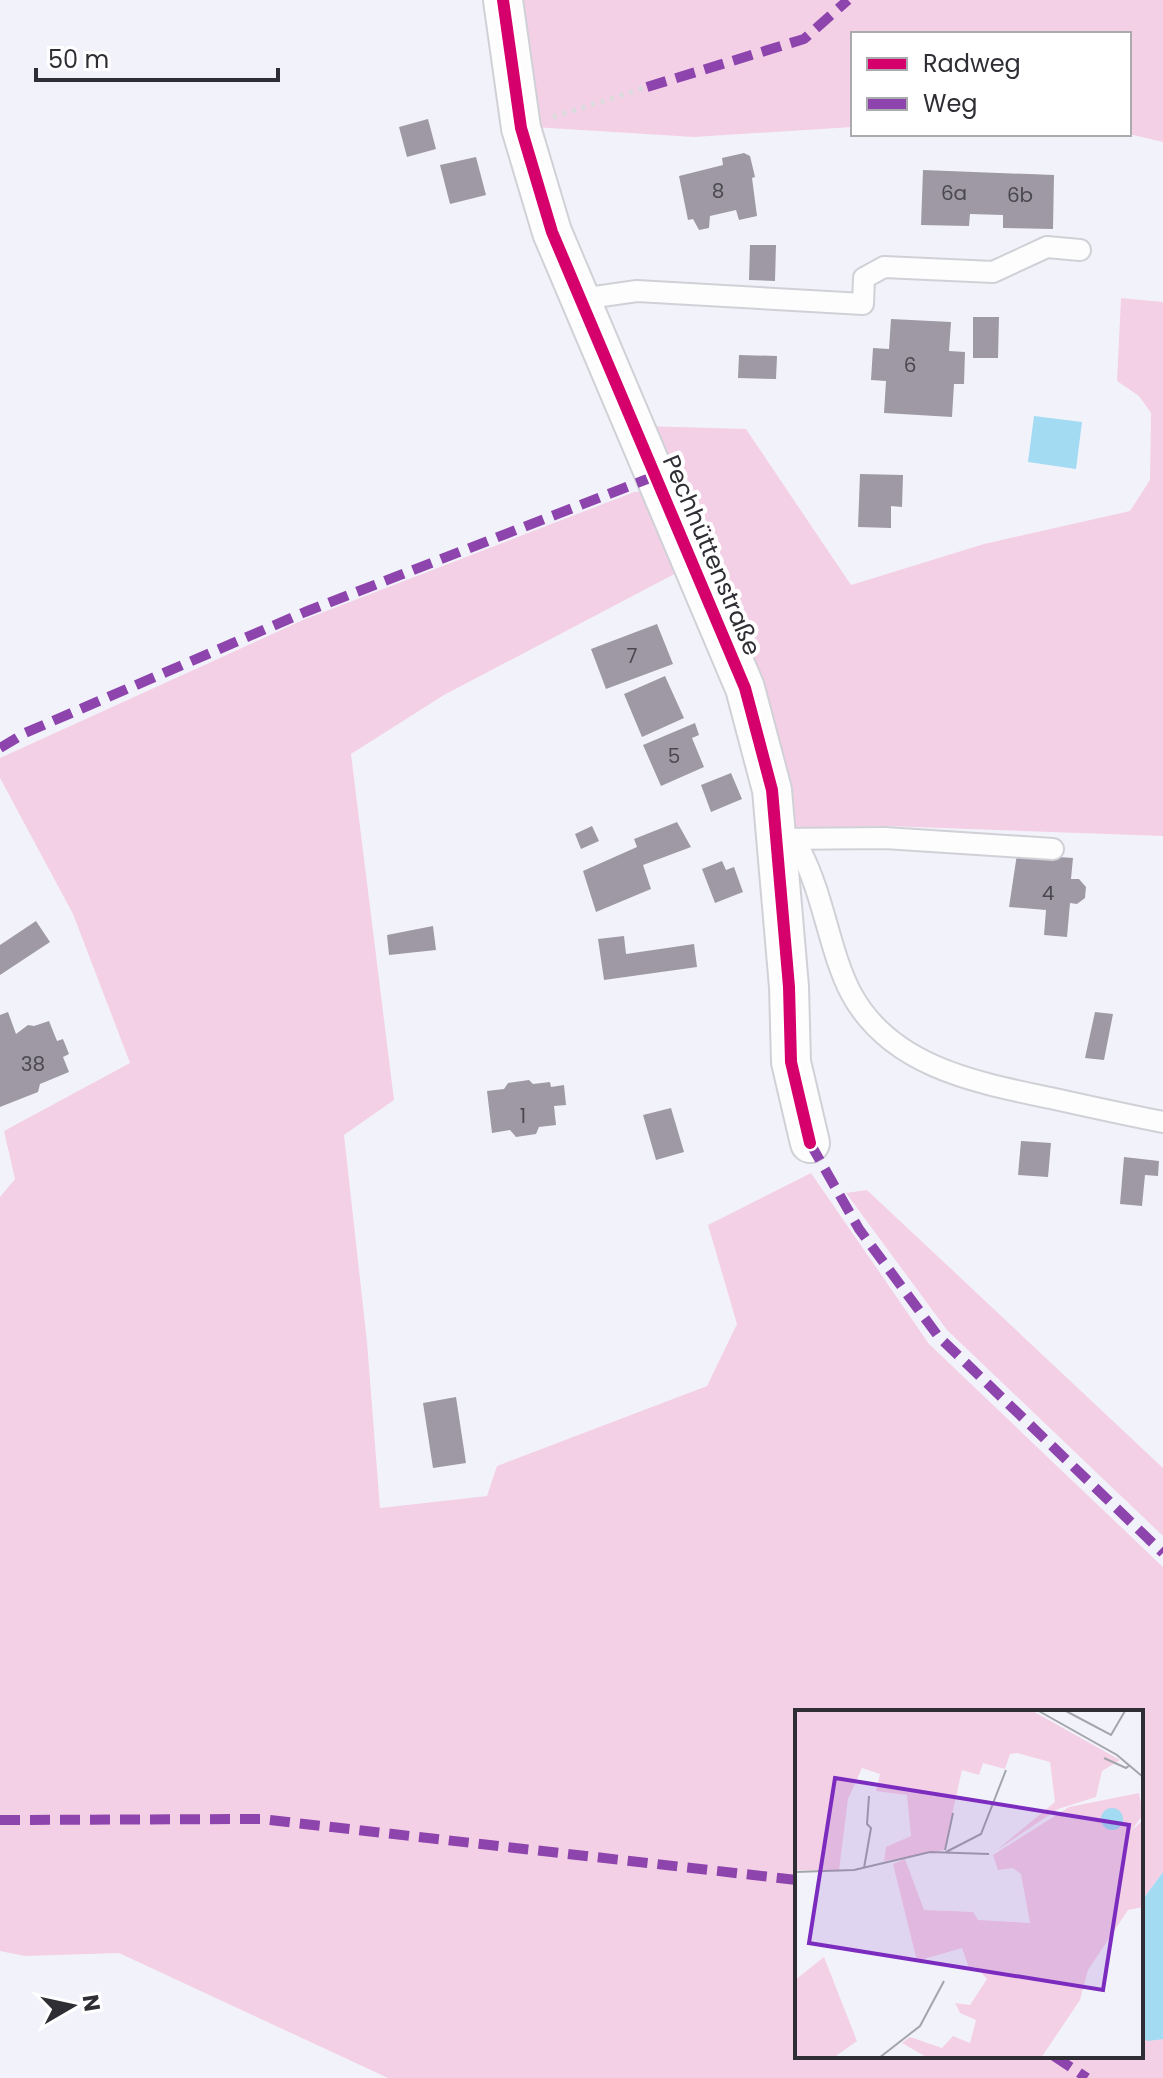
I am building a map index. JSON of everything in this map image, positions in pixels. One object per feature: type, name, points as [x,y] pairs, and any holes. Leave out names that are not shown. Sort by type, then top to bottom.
[{"type":"street","name":"Pechhüttenstraße","points":[[503,0],[521,128],[552,232],[745,688],[772,790],[791,1062],[810,1143]]},
{"type":"lane","points":[[581,299],[637,291],[863,304],[864,278],[884,267],[993,272],[1047,247],[1080,250]]},
{"type":"lane","points":[[778,844],[885,838],[1053,849]]},
{"type":"lane","points":[[778,844],[802,854],[818,886],[850,991],[869,1021],[908,1053],[974,1082],[1163,1122]]},
{"type":"path","points":[[521,128],[647,87]]},
{"type":"shaded area","points":[[515,0],[1163,0],[1163,142],[1131,134],[1131,32],[851,32],[851,127],[694,137],[533,127]]},
{"type":"shaded area","points":[[1121,298],[1163,302],[1163,836],[886,826],[788,829],[644,426],[746,429],[851,585],[984,544],[1130,511],[1150,480],[1151,413],[1139,396],[1117,381]]},
{"type":"shaded area","points":[[650,491],[684,569],[444,695],[351,754],[394,1100],[344,1135],[367,1342],[380,1508],[487,1496],[497,1466],[707,1386],[737,1324],[708,1225],[811,1173],[929,1344],[1163,1567],[1163,1872],[1143,1899],[1143,1710],[795,1710],[795,2058],[1143,2058],[1143,2038],[1163,2039],[1163,2078],[388,2078],[119,1953],[25,1956],[0,1951],[0,1197],[15,1179],[4,1131],[130,1063],[73,914],[0,778],[0,758],[303,620],[634,492]]},
{"type":"shaded area","points":[[867,1190],[1163,1468],[1163,1536],[947,1330],[846,1193]]},
{"type":"water","points":[[1034,416],[1082,422],[1076,469],[1028,462]]},
{"type":"water","points":[[1163,1872],[1163,2039],[1148,2041],[1143,2039],[1143,1899]]},
{"type":"building","points":[[428,119],[436,149],[407,157],[399,127]]},
{"type":"building","points":[[744,153],[750,156],[755,177],[752,178],[757,216],[739,220],[736,210],[710,216],[709,228],[699,230],[693,219],[688,220],[679,176],[723,165],[722,158]]},
{"type":"building","points":[[476,157],[486,195],[450,204],[440,165]]},
{"type":"building","points":[[923,170],[1054,175],[1053,229],[1003,228],[1003,215],[970,214],[969,226],[921,225]]},
{"type":"building","points":[[750,245],[776,245],[775,281],[749,280]]},
{"type":"building","points":[[973,317],[999,317],[998,358],[973,358]]},
{"type":"building","points":[[891,319],[951,322],[949,351],[965,352],[964,384],[954,384],[952,417],[884,413],[886,381],[871,380],[873,348],[889,349]]},
{"type":"building","points":[[739,355],[777,356],[776,379],[738,378]]},
{"type":"building","points":[[860,474],[903,475],[902,507],[891,506],[891,528],[858,527]]},
{"type":"building","points":[[657,624],[673,664],[606,689],[591,649]]},
{"type":"building","points":[[665,676],[684,718],[642,737],[624,694]]},
{"type":"building","points":[[695,723],[699,735],[692,738],[704,767],[661,786],[643,745]]},
{"type":"building","points":[[731,773],[742,799],[711,812],[701,785]]},
{"type":"building","points":[[677,822],[691,847],[643,865],[651,889],[596,912],[583,871],[637,847],[634,839]]},
{"type":"building","points":[[592,826],[599,841],[581,849],[575,834]]},
{"type":"building","points":[[1017,854],[1073,858],[1071,879],[1079,879],[1086,887],[1085,898],[1077,904],[1070,903],[1067,937],[1044,935],[1046,910],[1009,907]]},
{"type":"building","points":[[722,861],[726,870],[734,867],[743,892],[715,903],[702,869]]},
{"type":"building","points":[[36,921],[50,942],[0,975],[0,945]]},
{"type":"building","points":[[433,926],[436,950],[389,955],[387,935]]},
{"type":"building","points":[[624,936],[626,954],[694,944],[697,967],[604,980],[598,939]]},
{"type":"building","points":[[8,1012],[16,1034],[28,1025],[49,1021],[57,1041],[63,1039],[69,1054],[63,1057],[69,1072],[40,1084],[38,1092],[0,1107],[0,1015]]},
{"type":"building","points":[[1095,1012],[1113,1014],[1104,1060],[1085,1058]]},
{"type":"building","points":[[529,1080],[533,1084],[550,1082],[551,1087],[564,1085],[566,1105],[554,1106],[556,1125],[539,1127],[536,1134],[516,1137],[510,1130],[492,1133],[487,1091],[504,1089],[508,1083]]},
{"type":"building","points":[[671,1108],[684,1152],[656,1160],[643,1115]]},
{"type":"building","points":[[1021,1141],[1051,1143],[1048,1177],[1018,1175]]},
{"type":"building","points":[[1124,1157],[1159,1161],[1158,1176],[1145,1175],[1142,1206],[1120,1204]]},
{"type":"building","points":[[456,1397],[466,1463],[433,1468],[423,1403]]},
{"type":"marked path","points":[[647,87],[804,39],[848,0]]},
{"type":"marked path","points":[[0,748],[25,733],[305,612],[655,476]]},
{"type":"marked path","points":[[810,1143],[859,1229],[938,1336],[1163,1553]]},
{"type":"marked path","points":[[0,1820],[261,1819],[795,1880]]},
{"type":"marked path","points":[[1057,2058],[1087,2078]]},
{"type":"cycle path","points":[[503,0],[521,128],[552,232],[745,688],[772,790],[789,987],[791,1062],[810,1143]]}]
